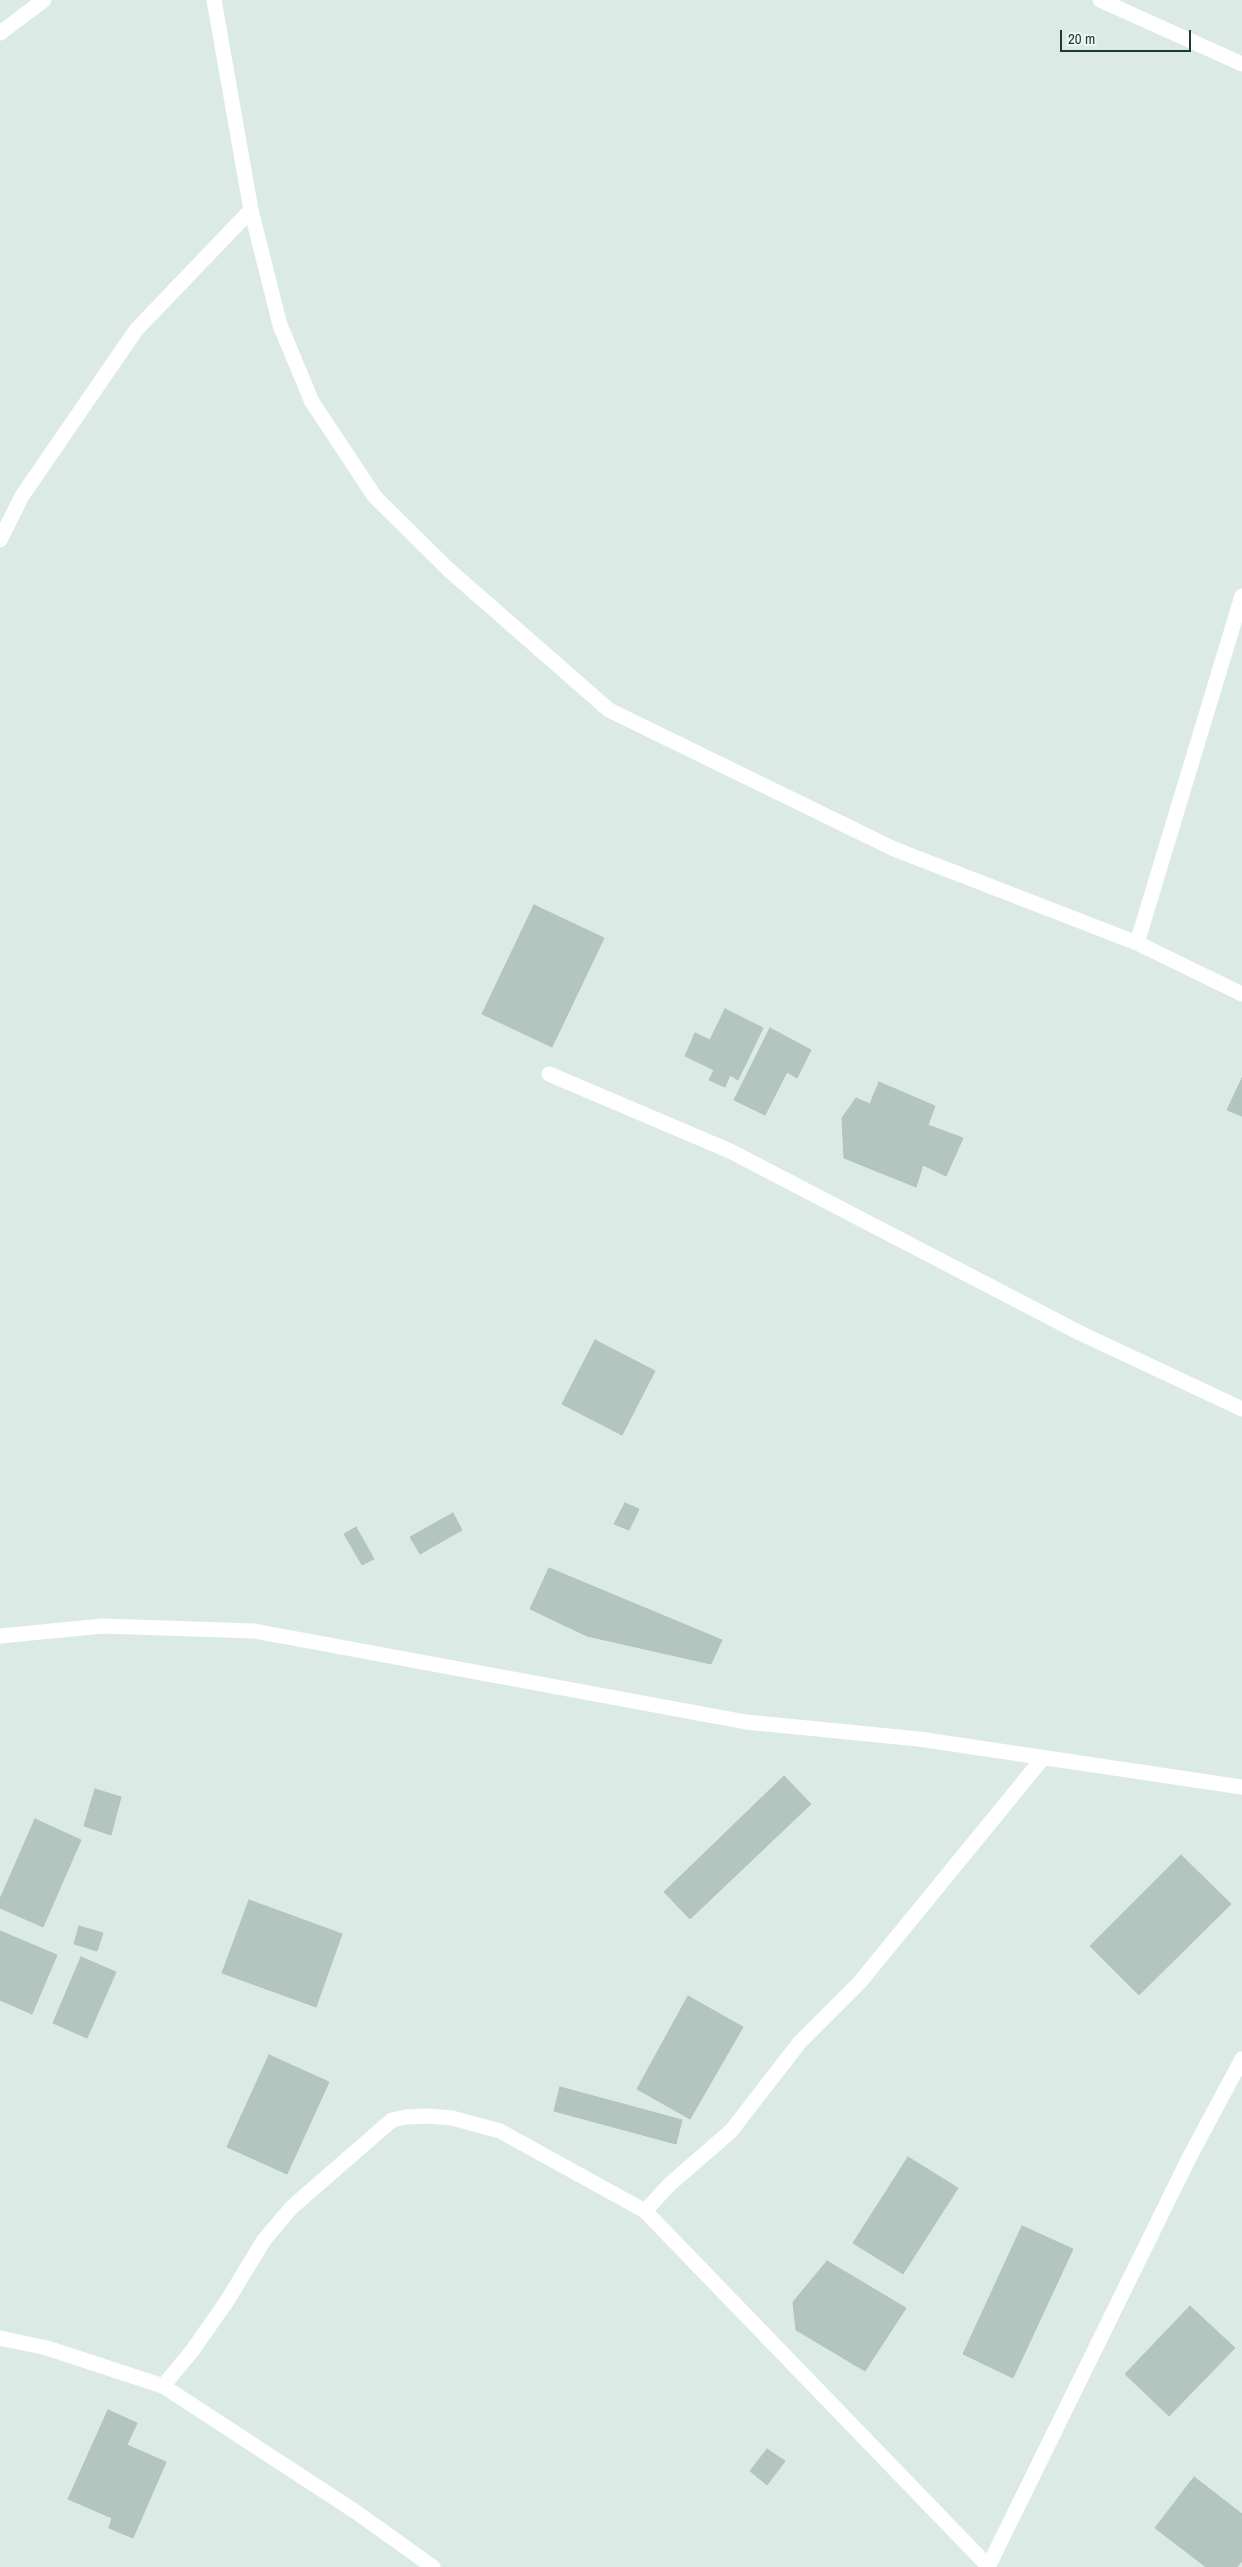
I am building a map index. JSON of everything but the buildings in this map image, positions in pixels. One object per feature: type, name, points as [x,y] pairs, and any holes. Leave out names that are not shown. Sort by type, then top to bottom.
[{"type":"street","points":[[0,33],[44,0]]},
{"type":"street","points":[[214,0],[251,210],[280,325],[312,402],[375,497],[449,570],[609,710],[894,849],[1137,943],[1242,994]]},
{"type":"street","points":[[1100,0],[1242,64]]},
{"type":"street","points":[[0,540],[22,496],[136,330],[251,210]]},
{"type":"street","points":[[1137,943],[1242,596]]},
{"type":"street","points":[[549,1074],[730,1151],[1080,1333],[1242,1409]]},
{"type":"street","points":[[0,1636],[103,1626],[254,1631],[746,1722],[919,1739],[1242,1787]]},
{"type":"street","points":[[645,2211],[670,2184],[731,2131],[800,2042],[860,1982],[1043,1758]]},
{"type":"street","points":[[163,2386],[212,2323],[270,2233],[304,2196],[392,2120],[428,2116],[452,2118],[500,2131],[645,2211],[988,2567],[1185,2167],[1242,2059]]},
{"type":"street","points":[[0,2338],[47,2348],[163,2386],[356,2512],[433,2567]]}]
